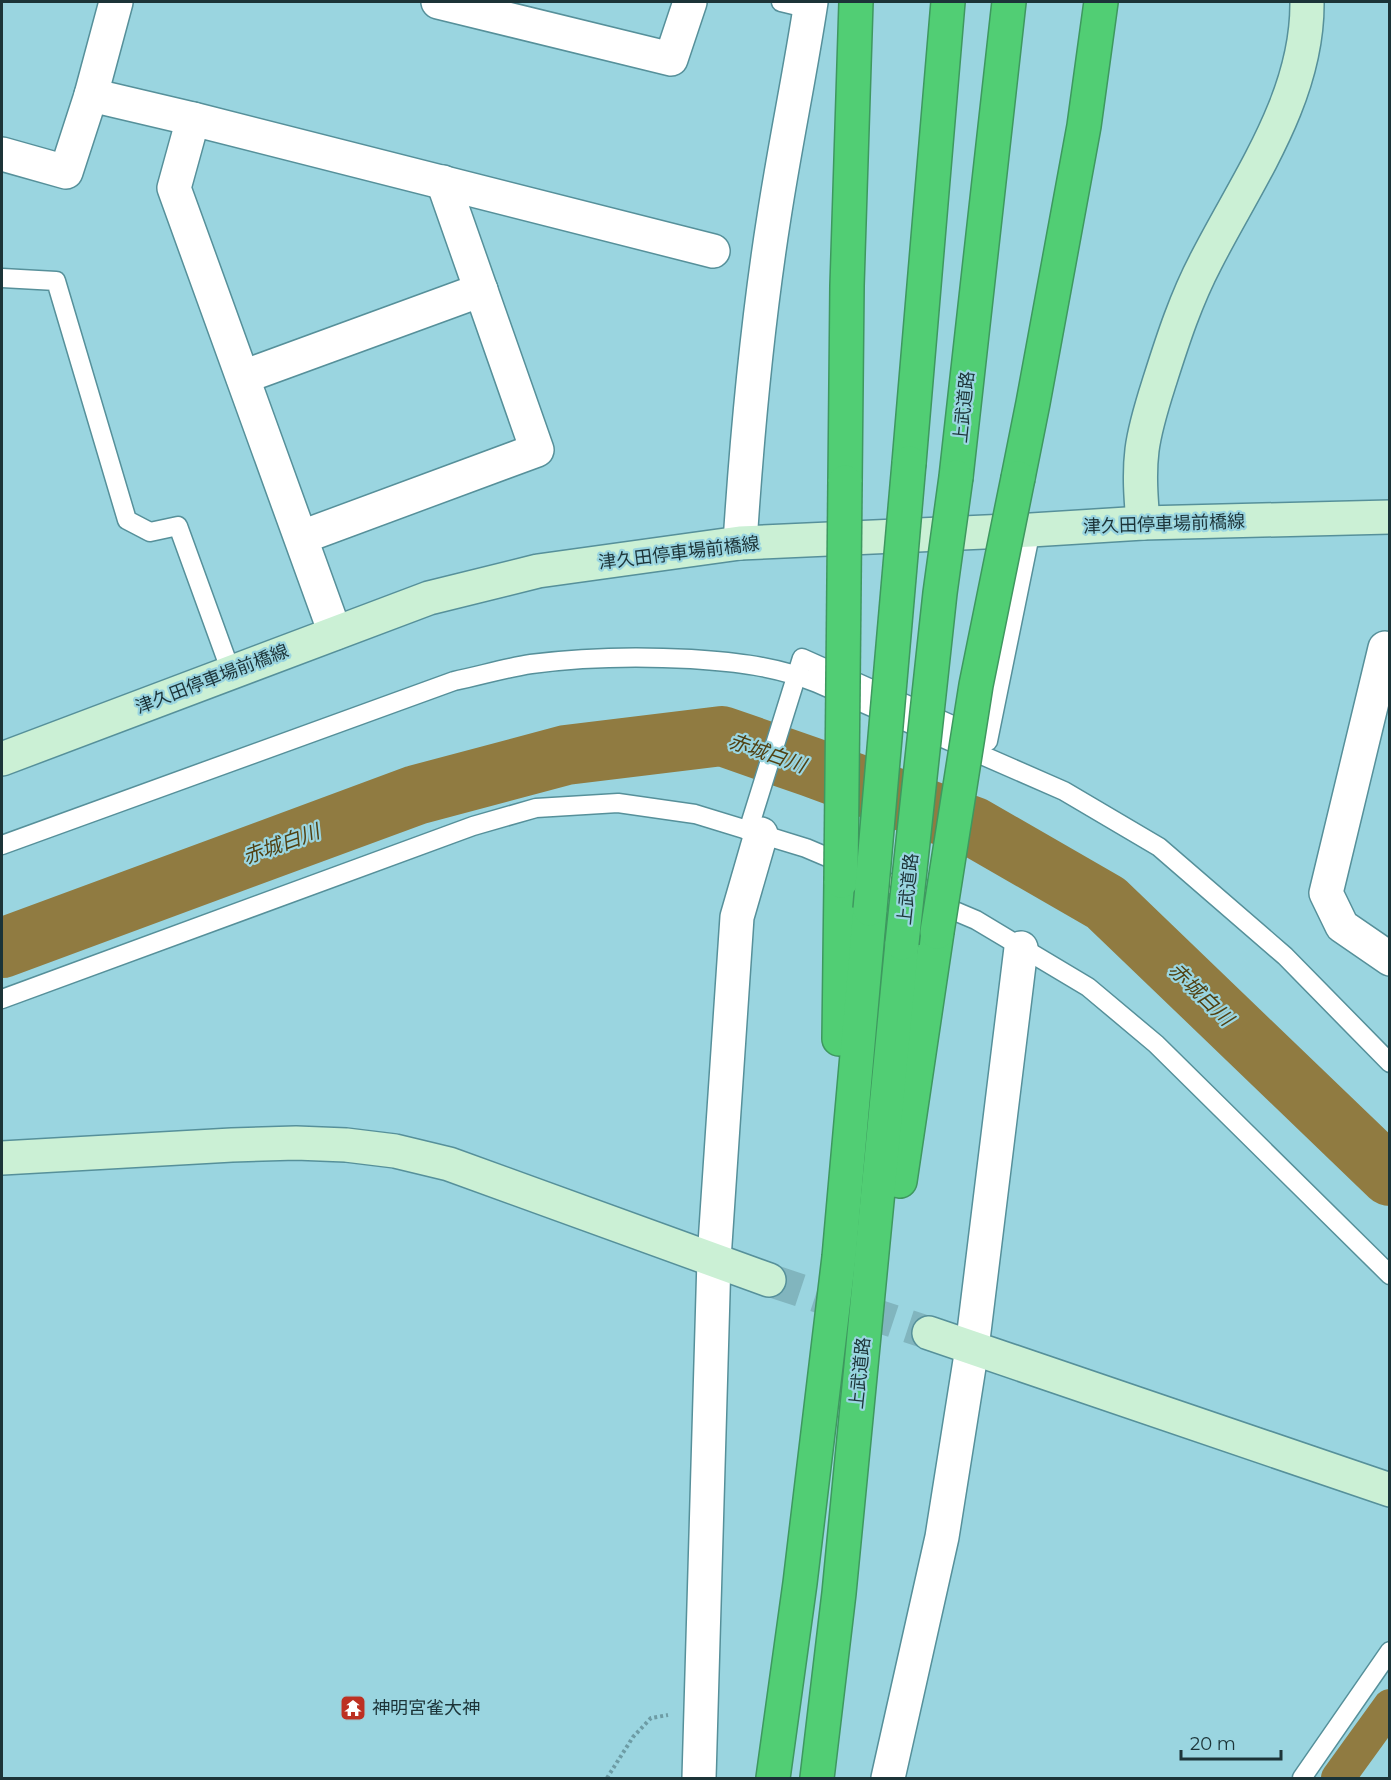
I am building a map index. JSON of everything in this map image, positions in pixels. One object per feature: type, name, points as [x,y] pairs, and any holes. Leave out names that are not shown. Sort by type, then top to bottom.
[{"type":"highway","points":[[839,1257],[838,1125],[847,286],[856,2]]},
{"type":"highway","name":"上武道路","points":[[773,1779],[800,1584],[839,1257],[948,2]]},
{"type":"highway","name":"上武道路","points":[[817,1779],[839,1593],[902,943],[1009,2]]},
{"type":"highway","points":[[839,1593],[936,932],[975,696],[1034,403],[1084,126],[1101,2]]},
{"type":"street","points":[[2,154],[66,172],[91,95],[116,2]]},
{"type":"street","points":[[438,2],[671,59],[690,2]]},
{"type":"street","points":[[1143,523],[1140,480],[1142,449],[1164,367],[1191,293],[1274,134],[1290,96],[1302,55],[1308,20],[1308,2]]},
{"type":"street","points":[[740,543],[747,432],[801,4]]},
{"type":"street","points":[[91,95],[713,251]]},
{"type":"street","points":[[193,119],[174,188],[335,633]]},
{"type":"street","points":[[302,537],[537,450],[443,183]]},
{"type":"street","points":[[243,376],[481,290]]},
{"type":"street","name":"津久田停車場前橋線","points":[[2,759],[429,598],[538,571],[740,543],[1143,523],[1389,517]]},
{"type":"street","points":[[1385,648],[1326,893],[1342,926],[1389,959]]},
{"type":"street","points":[[699,1779],[714,1259],[737,917],[754,827]]},
{"type":"street","points":[[888,1779],[942,1537],[972,1348],[1020,948]]},
{"type":"street","points":[[2,1158],[296,1143],[346,1145],[395,1151],[449,1164],[770,1280]]},
{"type":"street","points":[[929,1333],[1389,1490]]},
{"type":"lane","points":[[2,278],[57,281],[128,520],[150,532],[178,526],[231,672]]},
{"type":"lane","points":[[754,827],[802,658],[988,741],[1031,530]]},
{"type":"lane","points":[[2,845],[454,681],[529,664],[595,657],[664,657],[738,662],[796,680],[1064,791],[1160,847],[1285,956],[1389,1063]]},
{"type":"lane","points":[[2,999],[473,826],[536,808],[618,803],[696,814],[754,827],[976,920],[1088,987],[1156,1044],[1389,1275]]},
{"type":"lane","points":[[1302,1779],[1389,1652]]},
{"type":"path","points":[[607,1779],[633,1737],[651,1718],[701,1708]]},
{"type":"waterway","name":"赤城白川","points":[[2,948],[416,795],[566,755],[722,736],[974,827],[1106,903],[1390,1176]]},
{"type":"waterway","points":[[1338,1778],[1390,1706]]},
{"type":"tunnel","points":[[769,1280],[929,1333]]},
{"type":"place","name":"神明宮雀大神","points":[[353,1708]]}]
